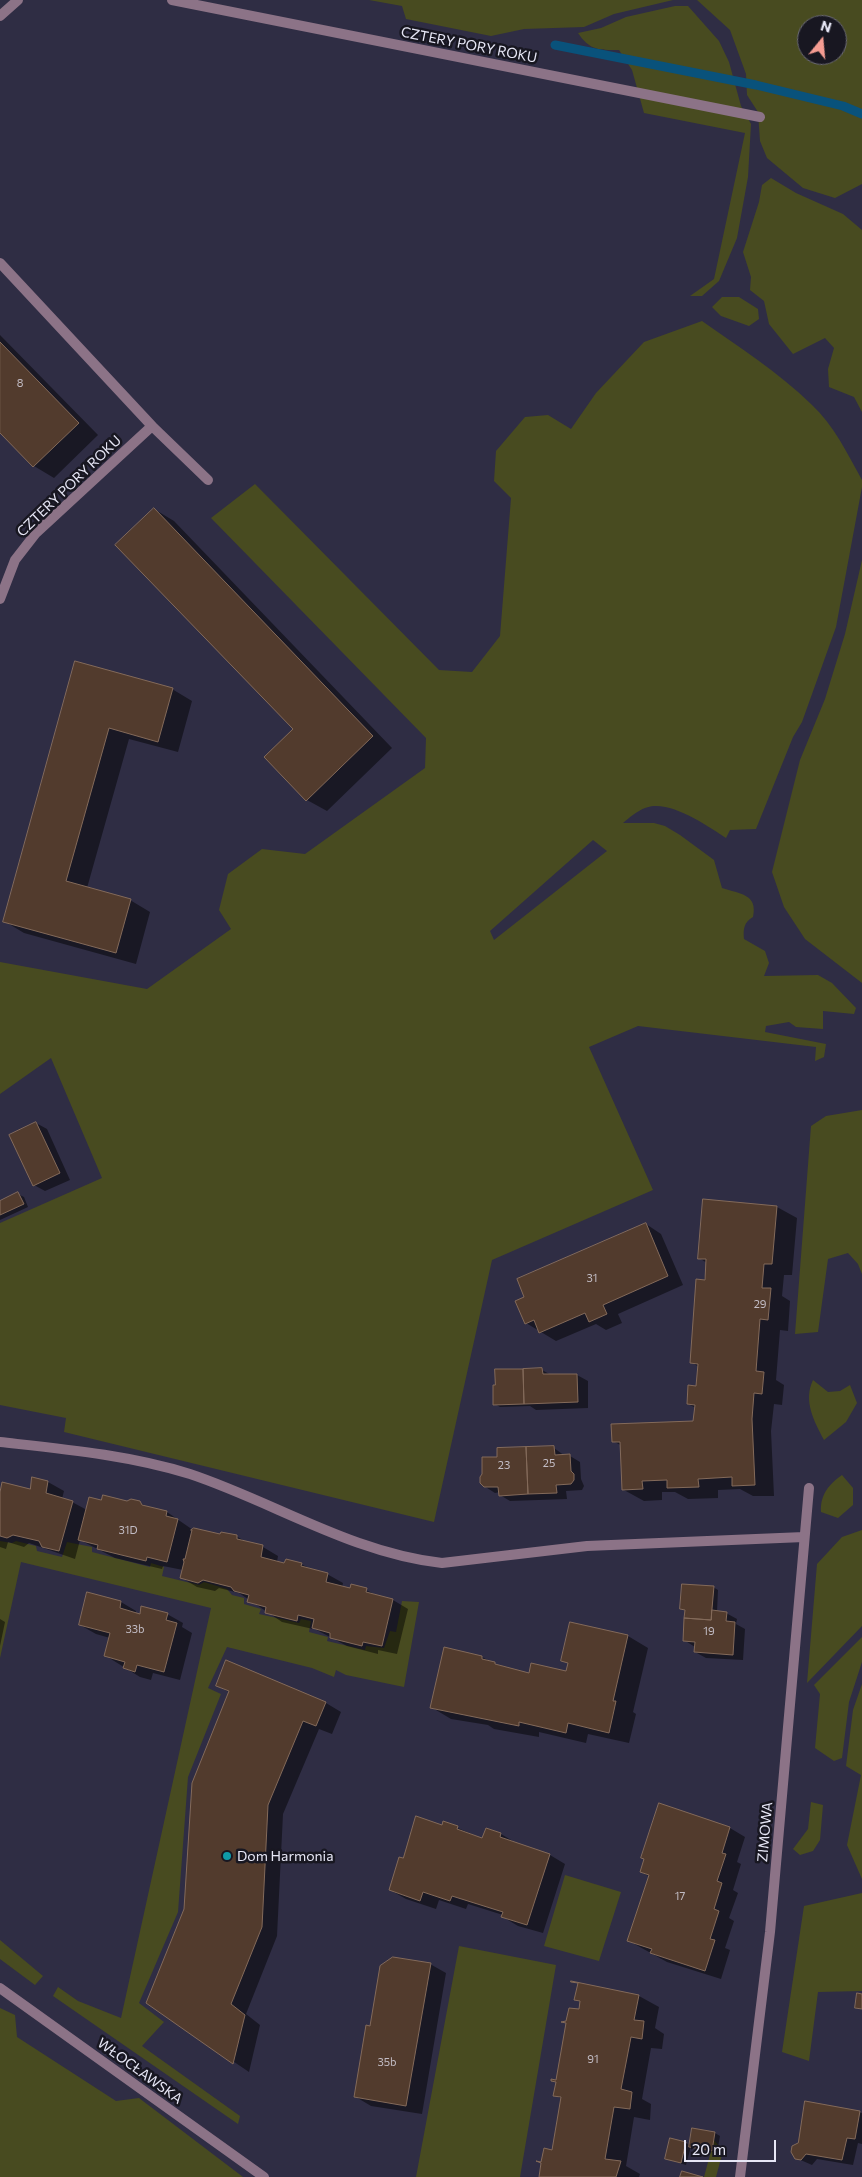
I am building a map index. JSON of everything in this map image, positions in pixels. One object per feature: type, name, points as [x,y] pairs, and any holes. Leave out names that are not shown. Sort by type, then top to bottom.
[{"type":"street","points":[[0,16],[18,0]]},
{"type":"street","name":"CZTERY PORY ROKU","points":[[172,0],[760,117]]},
{"type":"street","points":[[0,263],[152,426],[208,480]]},
{"type":"street","name":"CZTERY PORY ROKU","points":[[0,599],[16,560],[36,533],[152,426]]},
{"type":"street","points":[[0,1442],[154,1464],[190,1475],[340,1536],[398,1556],[442,1564],[587,1546],[804,1537]]},
{"type":"street","name":"ZIMOWA","points":[[740,2177],[770,1932],[809,1488]]},
{"type":"street","name":"WŁOCŁAWSKA","points":[[0,1988],[264,2177]]},
{"type":"green space","points":[[369,0],[673,0],[614,14],[584,27],[524,29],[491,36],[406,19],[402,6]]},
{"type":"green space","points":[[697,0],[862,0],[862,184],[835,198],[803,188],[767,158],[760,141],[758,112],[747,95],[746,74],[730,30]]},
{"type":"green space","points":[[675,6],[688,6],[719,41],[729,62],[741,106],[751,124],[748,177],[737,238],[719,281],[702,296],[690,296],[714,279],[745,133],[644,113],[632,70],[619,50],[606,50],[591,46],[578,33],[601,28],[626,17]]},
{"type":"green space","points":[[771,178],[796,193],[843,214],[862,230],[862,412],[854,397],[829,387],[828,369],[834,348],[825,338],[793,354],[769,324],[764,301],[750,290],[751,277],[743,252],[759,202],[762,185]]},
{"type":"green space","points":[[722,297],[739,297],[758,309],[759,319],[749,326],[721,316],[712,307]]},
{"type":"green space","points":[[702,321],[772,371],[811,404],[827,421],[862,480],[836,627],[802,722],[793,737],[756,829],[730,830],[726,838],[676,810],[654,806],[639,811],[623,823],[654,823],[665,826],[714,860],[722,888],[746,896],[753,904],[753,917],[745,926],[744,939],[765,951],[769,963],[764,976],[818,975],[832,983],[856,1008],[854,1014],[823,1011],[823,1029],[796,1027],[789,1022],[766,1026],[765,1032],[826,1044],[824,1057],[815,1061],[816,1047],[638,1026],[589,1047],[653,1190],[492,1260],[434,1522],[64,1432],[66,1418],[0,1405],[0,1223],[102,1178],[51,1058],[0,1094],[0,962],[147,989],[231,929],[219,910],[228,874],[262,849],[305,854],[425,768],[426,738],[211,518],[255,484],[439,670],[472,672],[500,636],[511,498],[494,481],[496,451],[525,417],[548,415],[571,429],[596,393],[644,342]],"holes":[[[593,840],[607,851],[494,940],[490,931]]]},
{"type":"green space","points":[[862,560],[862,983],[805,939],[784,907],[772,872],[800,760],[825,699],[845,634]]},
{"type":"green space","points":[[862,1110],[862,1274],[858,1264],[848,1253],[828,1259],[818,1332],[795,1334],[811,1126],[826,1116]]},
{"type":"green space","points":[[813,1380],[828,1392],[840,1391],[850,1385],[857,1403],[846,1422],[824,1440],[813,1418],[809,1403],[810,1388]]},
{"type":"green space","points":[[842,1475],[853,1488],[853,1505],[838,1518],[821,1512],[821,1506],[826,1490]]},
{"type":"green space","points":[[862,1530],[862,1626],[807,1683],[817,1564],[842,1537]]},
{"type":"green space","points":[[0,1541],[12,1543],[16,1541],[36,1546],[37,1551],[62,1557],[67,1542],[92,1547],[92,1552],[150,1567],[151,1563],[164,1567],[162,1576],[199,1585],[204,1582],[227,1589],[232,1595],[244,1598],[244,1604],[261,1609],[259,1614],[299,1623],[301,1619],[311,1621],[309,1632],[328,1637],[327,1641],[365,1650],[366,1646],[384,1648],[390,1631],[396,1632],[402,1601],[419,1602],[404,1687],[346,1675],[336,1670],[334,1677],[312,1668],[227,1647],[208,1688],[221,1694],[188,1777],[178,1912],[139,2003],[164,2022],[142,2046],[240,2116],[238,2124],[53,1996],[58,1987],[78,2001],[121,2018],[211,1608],[21,1562],[0,1658]]},
{"type":"green space","points":[[862,1637],[862,1662],[849,1702],[842,1758],[834,1761],[815,1748],[820,1694],[814,1685]]},
{"type":"green space","points":[[862,1684],[862,1879],[847,1845],[861,1775],[846,1766],[853,1710]]},
{"type":"green space","points":[[811,1802],[823,1805],[820,1840],[813,1851],[800,1855],[793,1849],[808,1829]]},
{"type":"green space","points":[[565,1875],[621,1892],[599,1961],[544,1946]]},
{"type":"green space","points":[[862,1893],[862,1991],[818,1992],[809,2061],[782,2052],[804,1906]]},
{"type":"green space","points":[[0,1940],[43,1976],[35,1985],[0,1959]]},
{"type":"green space","points":[[459,1946],[556,1965],[520,2177],[416,2177]]},
{"type":"green space","points":[[0,2008],[15,2015],[17,2037],[116,2101],[139,2098],[243,2177],[0,2177]]},
{"type":"green space","points":[[714,2140],[723,2151],[716,2177],[704,2177]]},
{"type":"building","points":[[0,342],[79,423],[33,467],[0,433]]},
{"type":"building","points":[[154,508],[373,736],[306,801],[264,757],[293,729],[115,545]]},
{"type":"building","points":[[75,661],[173,688],[158,742],[109,728],[66,881],[131,899],[116,953],[3,922]]},
{"type":"building","points":[[36,1122],[60,1173],[33,1186],[9,1135]]},
{"type":"building","points":[[18,1192],[24,1204],[0,1215],[0,1201]]},
{"type":"building","points":[[703,1199],[777,1206],[772,1264],[764,1264],[762,1288],[771,1288],[768,1320],[760,1319],[756,1371],[764,1372],[762,1394],[754,1393],[752,1419],[755,1485],[732,1486],[732,1477],[698,1479],[699,1487],[667,1488],[667,1480],[642,1481],[643,1489],[622,1490],[620,1442],[612,1442],[611,1424],[693,1421],[695,1405],[687,1404],[688,1385],[696,1386],[698,1364],[690,1363],[696,1279],[705,1280],[706,1259],[698,1259]]},
{"type":"building","points":[[646,1223],[668,1276],[603,1305],[607,1314],[589,1322],[585,1313],[539,1333],[534,1320],[525,1324],[515,1301],[524,1297],[517,1279]]},
{"type":"building","points":[[542,1368],[543,1374],[577,1374],[578,1402],[524,1404],[523,1369]]},
{"type":"building","points":[[495,1369],[523,1369],[524,1404],[493,1405]]},
{"type":"building","points":[[554,1446],[555,1455],[570,1454],[571,1471],[574,1474],[574,1480],[571,1484],[556,1485],[557,1493],[528,1494],[526,1447]]},
{"type":"building","points":[[526,1447],[528,1494],[499,1496],[498,1487],[484,1487],[480,1483],[482,1457],[497,1457],[497,1448]]},
{"type":"building","points":[[32,1477],[48,1481],[46,1493],[73,1501],[59,1551],[42,1547],[39,1541],[13,1535],[7,1538],[0,1536],[0,1492],[2,1482],[30,1489]]},
{"type":"building","points":[[103,1495],[127,1501],[131,1499],[140,1501],[142,1505],[167,1511],[166,1516],[178,1519],[167,1562],[147,1557],[146,1561],[97,1549],[98,1545],[78,1540],[89,1497],[101,1500]]},
{"type":"building","points":[[194,1528],[220,1534],[221,1532],[237,1535],[237,1539],[263,1545],[261,1557],[284,1563],[286,1559],[302,1563],[301,1566],[328,1573],[326,1582],[350,1588],[351,1584],[367,1588],[366,1592],[393,1599],[382,1646],[363,1642],[362,1646],[330,1638],[330,1633],[312,1628],[314,1619],[298,1615],[297,1621],[265,1613],[266,1607],[247,1602],[249,1595],[234,1591],[231,1587],[203,1580],[198,1583],[180,1578],[191,1530]]},
{"type":"building","points":[[682,1584],[714,1586],[711,1620],[684,1618],[685,1610],[680,1609]]},
{"type":"building","points":[[87,1592],[121,1601],[120,1608],[140,1614],[141,1606],[168,1613],[166,1620],[177,1623],[164,1672],[137,1665],[135,1672],[123,1668],[125,1662],[104,1656],[110,1633],[79,1625]]},
{"type":"building","points":[[712,1610],[727,1612],[726,1621],[735,1622],[733,1655],[694,1652],[695,1642],[683,1641],[684,1618],[711,1620]]},
{"type":"building","points":[[570,1622],[628,1635],[613,1701],[616,1701],[609,1733],[568,1723],[566,1733],[519,1722],[519,1726],[430,1708],[444,1647],[482,1656],[482,1659],[495,1662],[495,1664],[529,1673],[531,1663],[566,1671],[568,1663],[561,1661]]},
{"type":"building","name":"Dom Harmonia","points":[[226,1660],[326,1702],[316,1726],[303,1721],[268,1805],[262,1927],[231,2004],[245,2015],[233,2064],[146,2003],[184,1909],[192,1783],[229,1691],[216,1686]]},
{"type":"building","points":[[659,1803],[730,1827],[722,1853],[726,1854],[717,1881],[722,1883],[714,1909],[719,1911],[710,1939],[715,1940],[705,1971],[650,1953],[652,1949],[627,1941],[649,1875],[640,1872],[644,1859],[641,1858]]},
{"type":"building","points":[[416,1816],[442,1825],[443,1821],[458,1826],[457,1829],[482,1838],[486,1828],[501,1833],[500,1837],[550,1854],[527,1925],[501,1917],[503,1912],[452,1896],[450,1901],[423,1892],[420,1901],[389,1890],[399,1857],[403,1858]]},
{"type":"building","points":[[393,1957],[431,1963],[406,2106],[354,2097],[366,2025],[370,2026],[380,1966]]},
{"type":"building","points":[[571,1981],[639,1995],[634,2020],[644,2021],[642,2039],[631,2037],[621,2089],[632,2092],[630,2109],[614,2107],[605,2159],[621,2161],[616,2177],[539,2177],[541,2163],[536,2161],[541,2162],[544,2148],[552,2150],[561,2097],[553,2096],[556,2082],[551,2081],[551,2079],[556,2080],[566,2023],[561,2022],[566,2021],[569,2008],[579,2009],[580,2001],[574,2000],[578,1983]]},
{"type":"building","points":[[857,1993],[862,1994],[862,2009],[855,2008]]},
{"type":"building","points":[[805,2101],[860,2111],[855,2139],[847,2138],[842,2160],[806,2154],[801,2160],[795,2159],[791,2152],[792,2146],[798,2143]]},
{"type":"building","points":[[692,2128],[715,2132],[712,2151],[689,2147]]},
{"type":"building","points":[[670,2138],[686,2142],[681,2163],[665,2159]]},
{"type":"building","points":[[682,2171],[703,2177],[680,2177]]},
{"type":"waterway","points":[[555,45],[756,85],[843,106],[862,114]]},
{"type":"place","name":"Dom Harmonia","points":[[227,1856]]}]
